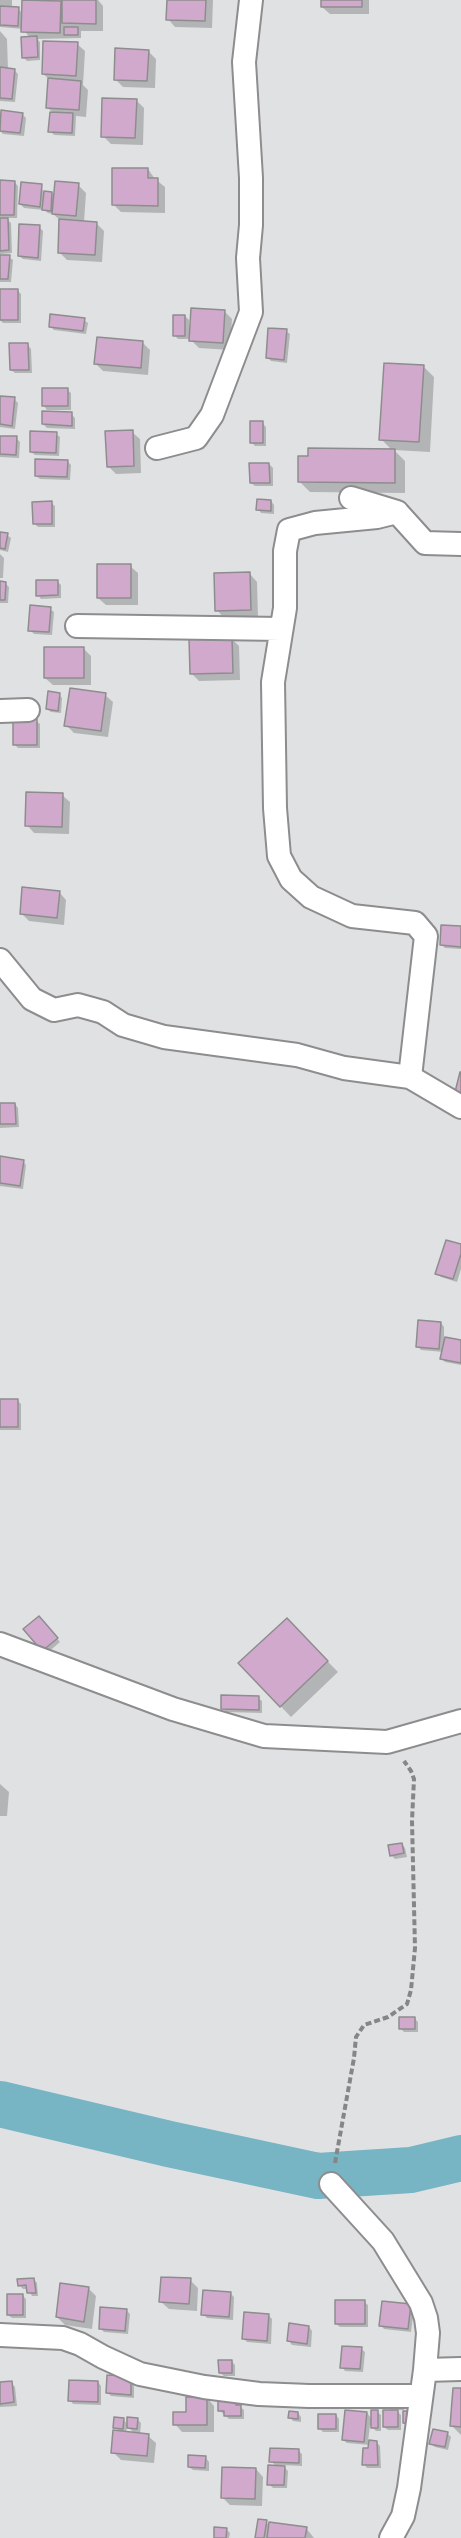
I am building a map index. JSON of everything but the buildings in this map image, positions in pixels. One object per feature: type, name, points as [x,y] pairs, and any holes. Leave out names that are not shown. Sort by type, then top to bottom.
[{"type":"street","points":[[157,448],[196,438],[212,415],[251,312],[248,258],[251,178],[244,62],[251,0]]},
{"type":"street","points":[[351,498],[397,512],[425,543],[461,544]]},
{"type":"street","points":[[397,512],[377,517],[315,523],[289,530],[285,551],[285,608],[273,682],[275,808],[279,856],[291,879],[311,897],[352,915],[415,923],[426,936],[410,1077]]},
{"type":"street","points":[[77,626],[281,629]]},
{"type":"street","points":[[0,711],[28,710]]},
{"type":"street","points":[[0,960],[32,999],[54,1010],[78,1005],[104,1012],[123,1025],[164,1037],[297,1055],[344,1068],[410,1077],[461,1107]]},
{"type":"street","points":[[0,1644],[173,1709],[264,1736],[387,1742],[461,1721]]},
{"type":"street","points":[[331,2184],[383,2241],[421,2303],[428,2333],[409,2488],[403,2516],[391,2538]]},
{"type":"street","points":[[0,2336],[63,2338],[140,2374],[259,2394],[420,2396]]},
{"type":"street","points":[[425,2370],[461,2369]]},
{"type":"path","points":[[331,2184],[350,2084],[356,2037],[364,2025],[388,2017],[407,2004],[411,1990],[415,1948],[412,1821],[414,1779],[411,1771],[387,1742]]},
{"type":"waterway","points":[[0,2104],[318,2176],[411,2170],[461,2158]]}]
